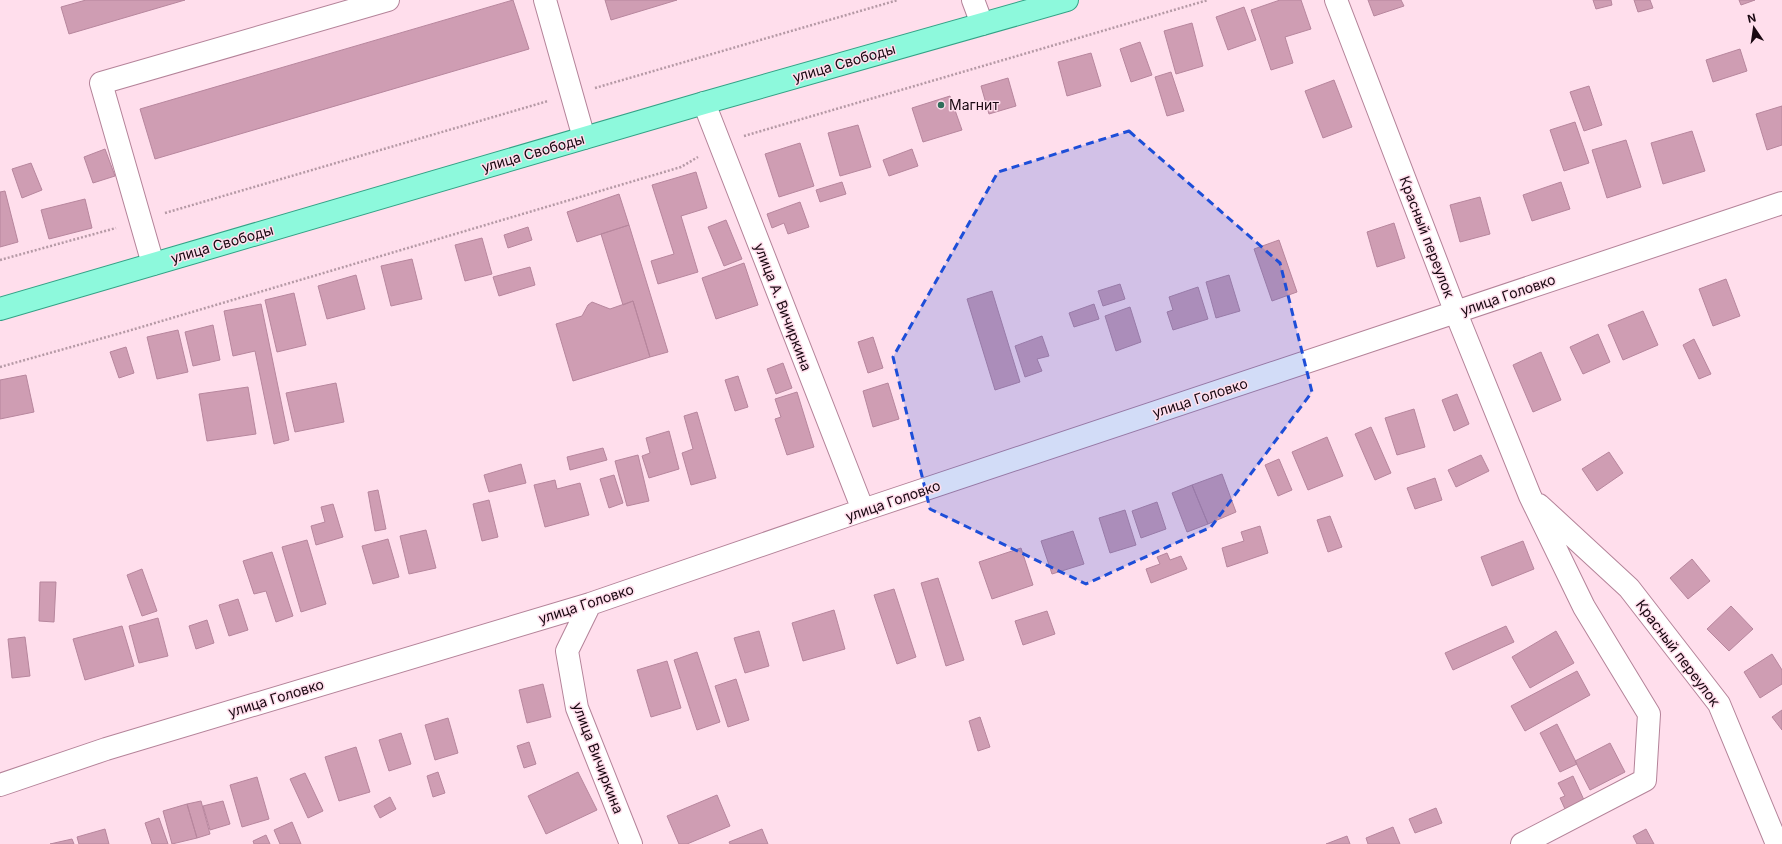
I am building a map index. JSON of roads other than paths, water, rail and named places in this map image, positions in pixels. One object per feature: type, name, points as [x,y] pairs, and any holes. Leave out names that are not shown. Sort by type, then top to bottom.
[{"type":"main road","name":"улица Свободы","points":[[0,309],[704,103],[1067,0]]},
{"type":"street","points":[[153,264],[101,83],[388,0]]},
{"type":"street","points":[[545,0],[584,138]]},
{"type":"street","points":[[973,0],[982,24]]},
{"type":"street","name":"Красный переулок","points":[[1336,0],[1456,313],[1530,496],[1584,607],[1649,714],[1645,780],[1522,844]]},
{"type":"street","name":"улица А. Вичиркина","points":[[704,103],[863,510]]},
{"type":"street","name":"улица Головко","points":[[0,785],[106,749],[590,604],[863,510],[1456,313],[1782,202]]},
{"type":"street","name":"Красный переулок","points":[[1530,496],[1629,588],[1718,704],[1778,838]]},
{"type":"street","name":"улица Вичиркина","points":[[590,604],[567,650],[577,708],[631,844]]},
{"type":"place","name":"Магнит","points":[[941,105]]}]
